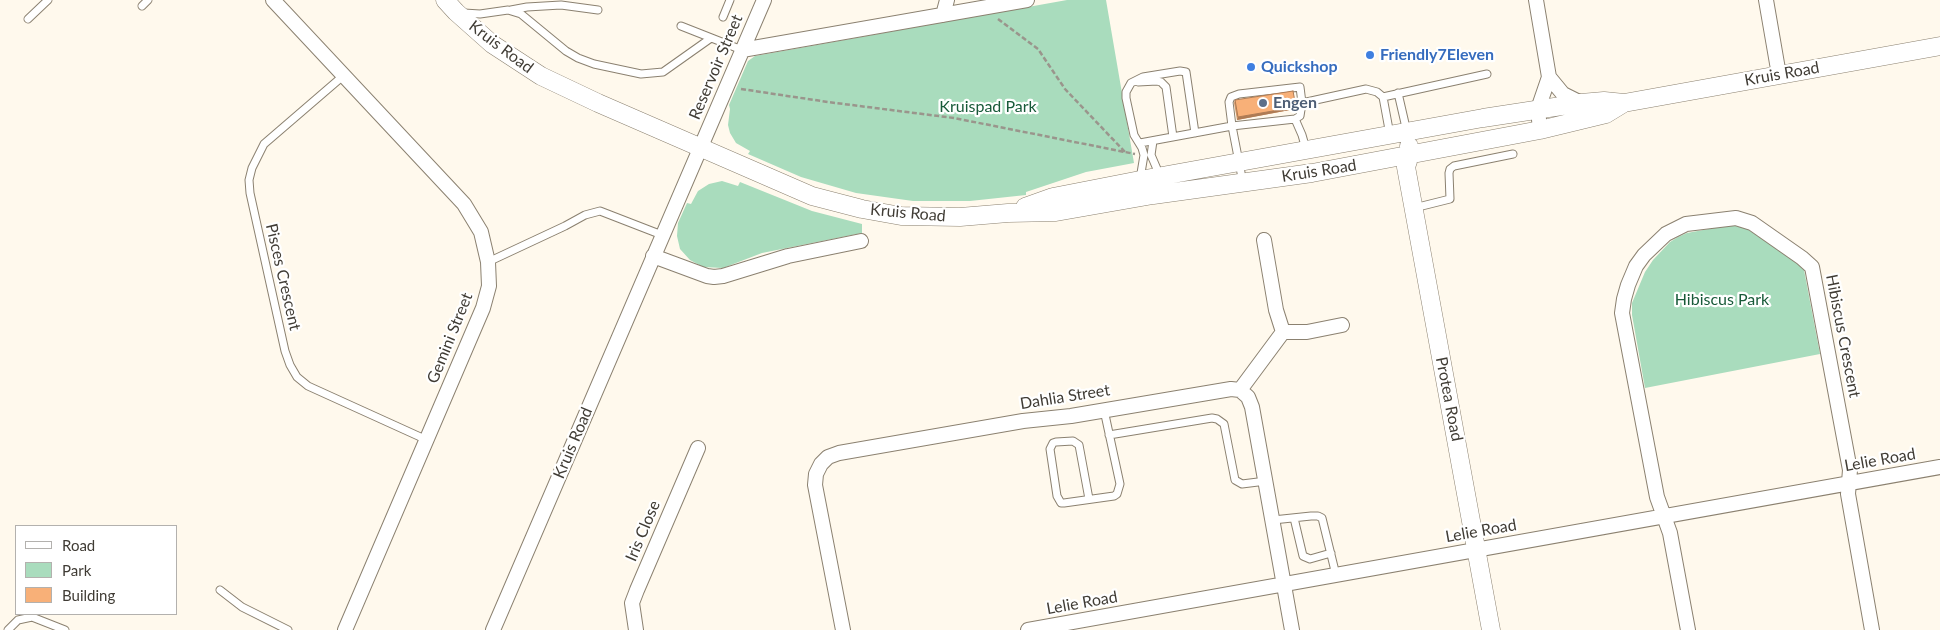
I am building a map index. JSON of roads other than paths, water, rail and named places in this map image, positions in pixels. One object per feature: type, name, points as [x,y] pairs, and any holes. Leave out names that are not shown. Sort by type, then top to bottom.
[{"type":"street","name":"Gemini Street","points":[[273,0],[464,204],[481,232],[488,262],[488,286],[483,308],[345,630]]},
{"type":"street","name":"Reservoir Street","points":[[700,148],[764,0]]},
{"type":"street","points":[[943,15],[947,0]]},
{"type":"street","points":[[742,50],[1027,0]]},
{"type":"street","points":[[1536,0],[1549,77],[1538,109],[1540,130]]},
{"type":"street","points":[[1766,0],[1780,75]]},
{"type":"street","name":"Kruis Road","points":[[450,6],[492,44],[541,76],[794,190],[829,202],[907,216],[960,217],[1056,212],[1153,195],[1243,184],[1403,160],[1606,114],[1624,103]]},
{"type":"street","name":"Kruis Road","points":[[1008,213],[1053,197],[1306,149],[1538,109],[1604,101],[1624,103],[1940,46]]},
{"type":"street","points":[[1549,77],[1563,94],[1581,103]]},
{"type":"street","name":"Protea Road","points":[[1398,133],[1414,208],[1491,630]]},
{"type":"street","name":"Kruis Road","points":[[492,630],[700,148]]},
{"type":"street","name":"Hibiscus Crescent","points":[[1688,630],[1670,533],[1657,497],[1622,313],[1628,285],[1636,266],[1644,255],[1666,234],[1686,224],[1726,218],[1743,219],[1752,223],[1812,267],[1850,470],[1848,494],[1872,630]]},
{"type":"street","points":[[1264,240],[1276,310],[1284,332]]},
{"type":"street","name":"Kruis Road","points":[[654,256],[714,277],[788,256],[861,241]]},
{"type":"street","points":[[1284,332],[1307,332],[1342,325]]},
{"type":"street","points":[[1284,332],[1240,390],[1248,397],[1252,406],[1292,630]]},
{"type":"street","name":"Dahlia Street","points":[[842,630],[815,485],[816,474],[821,464],[828,458],[839,453],[859,449],[1023,421],[1104,410],[1222,389],[1240,390]]},
{"type":"street","name":"Iris Close","points":[[636,630],[632,603],[698,448]]},
{"type":"street","name":"Lelie Road","points":[[1028,630],[1105,623],[1284,585],[1940,467]]},
{"type":"lane","points":[[28,19],[48,0]]},
{"type":"lane","points":[[142,6],[148,0]]},
{"type":"lane","points":[[723,17],[730,0]]},
{"type":"lane","points":[[450,6],[480,14],[527,7],[561,5],[598,10]]},
{"type":"lane","points":[[508,10],[521,14],[566,51],[578,58],[594,64],[641,74],[663,72],[711,38]]},
{"type":"lane","points":[[681,26],[742,50]]},
{"type":"lane","points":[[1140,180],[1144,155],[1140,142],[1132,131],[1126,98],[1126,92],[1131,83],[1142,77],[1180,71],[1187,73],[1195,133]]},
{"type":"lane","points":[[1383,96],[1487,74]]},
{"type":"lane","name":"Pisces Crescent","points":[[344,76],[264,144],[252,168],[249,180],[250,193],[283,342],[290,365],[298,377],[308,386],[427,440]]},
{"type":"lane","points":[[1131,83],[1157,81],[1166,86],[1173,137]]},
{"type":"lane","points":[[1140,142],[1232,126],[1295,119],[1301,114],[1300,87],[1233,95],[1230,97],[1228,102],[1232,126],[1243,184]]},
{"type":"lane","points":[[1302,103],[1366,89],[1377,92],[1383,96],[1398,133]]},
{"type":"lane","points":[[1398,93],[1398,133]]},
{"type":"lane","points":[[1295,119],[1306,149]]},
{"type":"lane","points":[[1153,141],[1151,155],[1161,177]]},
{"type":"lane","points":[[1414,208],[1450,199],[1449,174],[1450,169],[1454,166],[1513,154]]},
{"type":"lane","points":[[488,262],[585,215],[600,212],[662,235]]},
{"type":"lane","points":[[1088,500],[1079,445],[1073,441],[1053,443],[1050,449],[1058,500],[1064,503],[1088,500],[1114,496],[1117,494],[1120,490],[1120,484],[1104,410]]},
{"type":"lane","points":[[1109,435],[1212,418],[1217,419],[1224,424],[1235,480],[1242,484],[1266,481]]},
{"type":"lane","points":[[1273,520],[1318,516],[1322,518],[1336,576]]},
{"type":"lane","points":[[1294,518],[1303,556],[1310,559],[1331,553]]},
{"type":"lane","points":[[220,590],[242,607],[288,630]]},
{"type":"lane","points":[[8,630],[18,620],[32,617],[65,630]]},
{"type":"place","name":"Friendly7Eleven","points":[[1370,55]]},
{"type":"place","name":"Quickshop","points":[[1251,67]]},
{"type":"place","name":"Engen","points":[[1263,103]]},
{"type":"park label","name":"Kruispad Park","points":[[988,107]]},
{"type":"park label","name":"Hibiscus Park","points":[[1722,300]]}]
